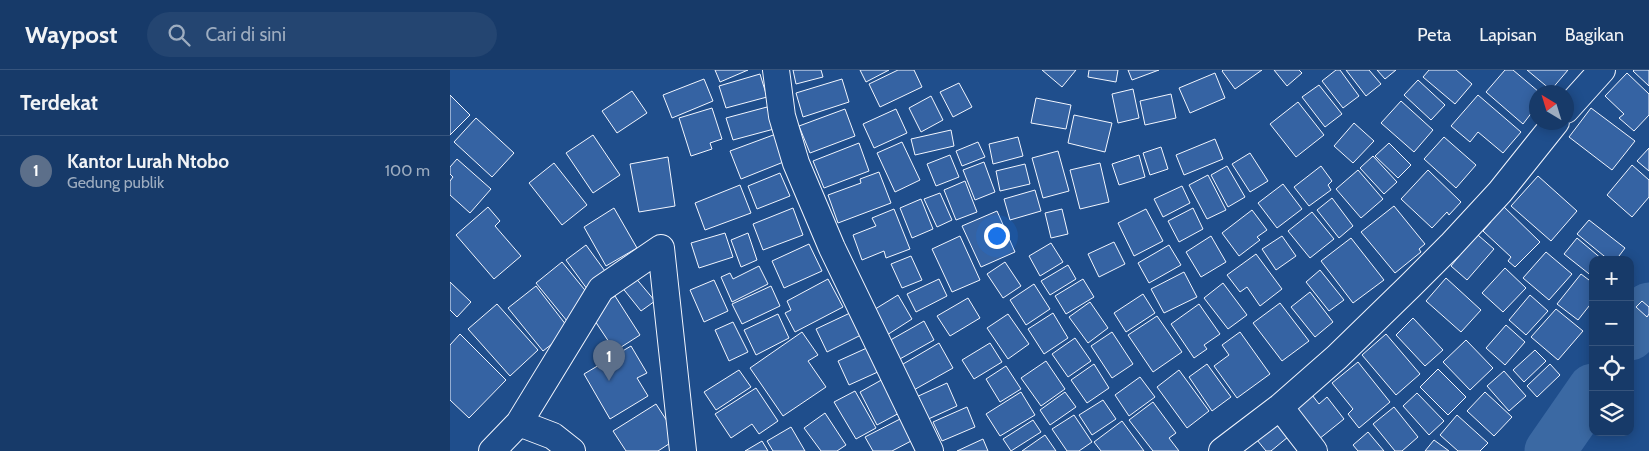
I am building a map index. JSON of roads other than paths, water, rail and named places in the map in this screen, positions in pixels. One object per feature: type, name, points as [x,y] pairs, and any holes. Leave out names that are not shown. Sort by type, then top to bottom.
[{"type":"street","points":[[776,70],[782,116],[796,163],[832,248],[930,451]]},
{"type":"street","points":[[1574,101],[1602,70]]},
{"type":"street","points":[[1222,451],[1280,407],[1337,357],[1452,245],[1500,192],[1550,130]]},
{"type":"street","points":[[492,451],[519,423],[601,289],[661,248],[683,451]]},
{"type":"street","points":[[1280,407],[1314,451]]},
{"type":"street","points":[[519,423],[553,436],[572,451]]},
{"type":"waterway","points":[[1634,329],[1649,308]]},
{"type":"waterway","points":[[1550,451],[1592,391]]},
{"type":"place","name":"Kantor Lurah Ntobo","points":[[609,381]]}]
